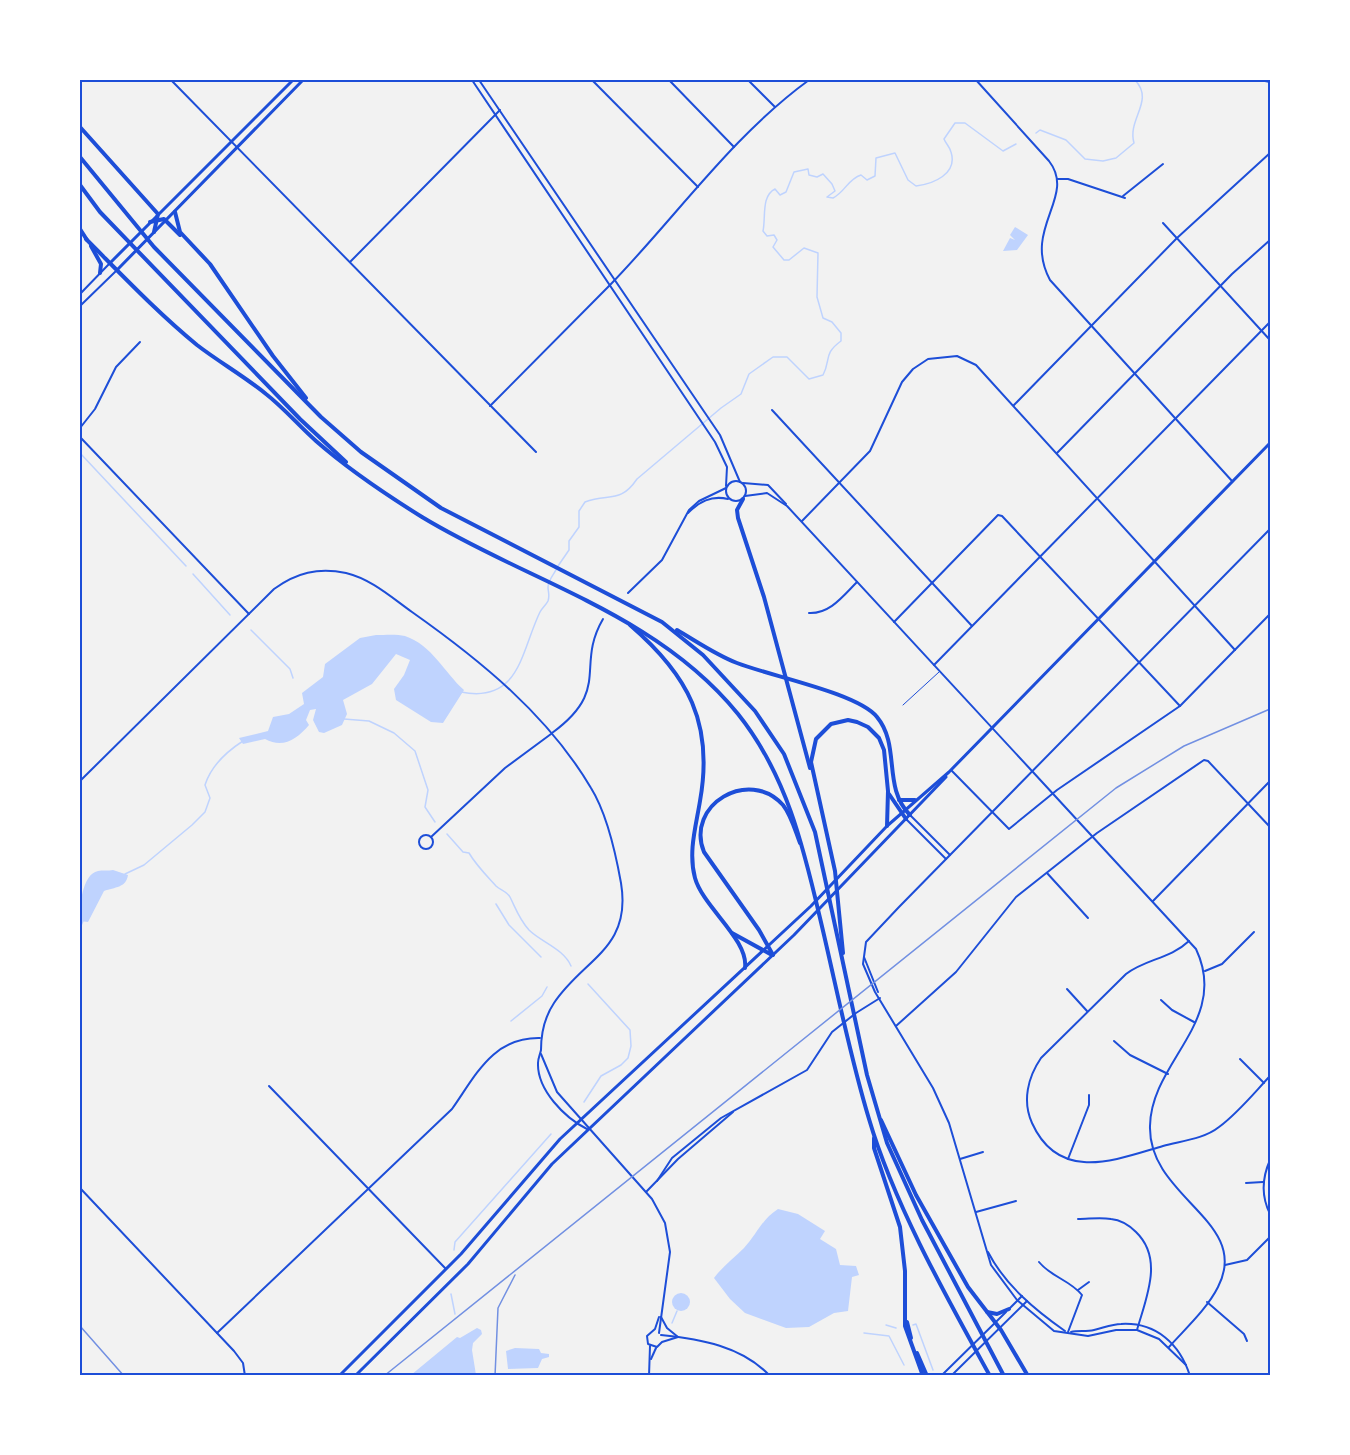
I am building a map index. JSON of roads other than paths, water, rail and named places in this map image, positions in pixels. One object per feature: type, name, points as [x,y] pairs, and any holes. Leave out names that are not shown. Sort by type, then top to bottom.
[{"type":"highway","points":[[80,127],[158,217],[166,220],[212,268]]},
{"type":"highway","points":[[80,157],[154,247],[321,417],[361,452],[423,497],[632,604],[734,663],[861,704],[877,716],[888,740],[892,782],[898,800],[910,815]]},
{"type":"highway","points":[[80,185],[123,235],[293,412],[365,478]]},
{"type":"highway","points":[[175,212],[180,232],[212,268],[273,356],[321,417]]},
{"type":"highway","points":[[150,222],[158,217]]},
{"type":"highway","points":[[154,232],[158,217]]},
{"type":"highway","points":[[80,229],[98,257],[102,267],[100,273]]},
{"type":"highway","points":[[86,239],[196,344],[265,393],[315,440],[365,478],[447,532],[621,617],[655,637],[686,661],[741,719],[769,760],[786,796],[805,857],[838,991],[848,1042],[874,1134],[910,1221],[990,1376]]},
{"type":"highway","points":[[744,498],[737,508],[738,519],[764,597],[814,780],[835,871],[844,946],[842,957]]},
{"type":"highway","points":[[621,617],[675,671],[698,717],[704,744],[705,770],[693,840],[693,865],[705,901],[731,932],[744,956],[745,968]]},
{"type":"highway","points":[[662,622],[695,647],[729,681],[755,711],[784,754],[806,806],[826,880],[877,1111],[900,1175],[1004,1376]]},
{"type":"highway","points":[[814,780],[811,754],[816,739],[831,724],[853,720],[868,727],[882,743],[888,791],[887,826]]},
{"type":"highway","points":[[773,955],[704,852],[701,832],[704,817],[712,806],[728,793],[750,789],[761,791],[776,799],[787,811],[805,857]]},
{"type":"highway","points":[[888,791],[906,819]]},
{"type":"highway","points":[[898,800],[915,801]]},
{"type":"highway","points":[[731,932],[773,955]]},
{"type":"highway","points":[[877,1111],[916,1195],[985,1311],[999,1328],[1028,1376]]},
{"type":"highway","points":[[874,1134],[874,1148],[900,1227],[909,1340],[925,1376]]},
{"type":"highway","points":[[985,1311],[995,1314],[1009,1309]]},
{"type":"main road","points":[[158,217],[293,80]]},
{"type":"main road","points":[[118,269],[303,80]]},
{"type":"main road","points":[[110,262],[150,222]]},
{"type":"main road","points":[[355,1376],[468,1264],[552,1164],[773,955],[937,789],[992,728],[1270,443]]},
{"type":"main road","points":[[339,1376],[446,1269],[576,1123],[819,898],[887,826],[950,772]]},
{"type":"street","points":[[171,80],[536,452]]},
{"type":"street","points":[[472,80],[707,430],[727,467],[725,494],[730,500]]},
{"type":"street","points":[[479,80],[713,424],[746,490],[744,498]]},
{"type":"street","points":[[592,80],[698,187]]},
{"type":"street","points":[[669,80],[734,147]]},
{"type":"street","points":[[748,80],[775,107]]},
{"type":"street","points":[[490,406],[616,279],[734,147],[775,107],[808,80]]},
{"type":"street","points":[[976,80],[1049,161],[1057,179],[1056,197],[1041,235],[1042,262],[1053,285],[1232,482]]},
{"type":"street","points":[[1260,80],[1270,82]]},
{"type":"street","points":[[350,262],[500,110]]},
{"type":"street","points":[[1013,405],[1177,238],[1270,153]]},
{"type":"street","points":[[1057,179],[1068,179],[1123,198],[1163,164]]},
{"type":"street","points":[[1163,223],[1270,340]]},
{"type":"street","points":[[1057,453],[1221,286],[1270,240]]},
{"type":"street","points":[[80,294],[110,262]]},
{"type":"street","points":[[80,306],[118,269]]},
{"type":"street","points":[[934,665],[1270,322]]},
{"type":"street","points":[[80,428],[95,409],[116,367],[140,342]]},
{"type":"street","points":[[801,522],[877,442],[882,422],[902,382],[919,364],[928,359],[957,356],[975,365],[1013,405],[1236,650]]},
{"type":"street","points":[[772,410],[972,626]]},
{"type":"street","points":[[80,437],[249,614]]},
{"type":"street","points":[[628,593],[662,560],[684,517],[699,501],[731,482],[768,485],[1196,949],[1205,971],[1206,981],[1202,1006],[1152,1110],[1150,1127],[1152,1149],[1165,1176],[1216,1232],[1225,1254],[1225,1265],[1218,1288],[1169,1347]]},
{"type":"street","points":[[684,517],[708,499],[718,497],[730,500],[766,493],[787,506]]},
{"type":"street","points":[[894,622],[996,518],[1002,516],[1180,706]]},
{"type":"street","points":[[1186,1365],[1169,1347],[1153,1336],[1137,1330],[1116,1329],[1088,1336],[1048,1327],[1017,1300],[994,1272],[949,1123],[933,1088],[877,993],[878,990],[864,957],[864,948],[869,938],[1270,529]]},
{"type":"street","points":[[80,781],[274,589],[300,574],[320,570],[347,573],[375,586],[462,648],[510,691],[552,733],[590,786],[598,802],[620,879],[622,900],[619,922],[612,939],[599,958],[557,998],[546,1016],[540,1038],[541,1054],[553,1087],[587,1129],[646,1192],[662,1215],[669,1238],[669,1259],[660,1315],[662,1342]]},
{"type":"street","points":[[809,614],[829,609],[857,582]]},
{"type":"street","points":[[950,772],[1007,829],[1052,794],[1180,706],[1270,614]]},
{"type":"street","points":[[431,837],[433,843],[430,848],[420,846],[419,841],[422,836],[431,837],[505,768],[576,714],[585,700],[596,633],[603,619]]},
{"type":"street","points":[[896,1026],[956,972],[1016,897],[1092,837],[1205,760],[1270,827]]},
{"type":"street","points":[[1152,902],[1270,781]]},
{"type":"street","points":[[910,815],[950,855]]},
{"type":"street","points":[[906,819],[946,859]]},
{"type":"street","points":[[1046,873],[1088,918]]},
{"type":"street","points":[[1205,971],[1222,964],[1254,932]]},
{"type":"street","points":[[1189,941],[1171,955],[1130,971],[1041,1058],[1032,1073],[1027,1095],[1029,1114],[1035,1129],[1051,1149],[1068,1159],[1096,1164],[1216,1129],[1270,1076]]},
{"type":"street","points":[[1067,989],[1088,1011]]},
{"type":"street","points":[[646,1192],[657,1181],[672,1158],[735,1110],[803,1072],[813,1063],[832,1032],[856,1012],[880,998]]},
{"type":"street","points":[[1161,1000],[1172,1010],[1194,1022]]},
{"type":"street","points":[[217,1333],[452,1109],[477,1070],[497,1049],[518,1040],[540,1038]]},
{"type":"street","points":[[1114,1041],[1130,1055],[1168,1074]]},
{"type":"street","points":[[541,1054],[538,1067],[543,1085],[576,1123],[587,1129]]},
{"type":"street","points":[[1240,1059],[1264,1083]]},
{"type":"street","points":[[269,1086],[446,1269]]},
{"type":"street","points":[[1068,1159],[1089,1105],[1089,1095]]},
{"type":"street","points":[[960,1159],[983,1152]]},
{"type":"street","points":[[1270,1160],[1263,1182],[1265,1200],[1270,1214]]},
{"type":"street","points":[[1246,1183],[1263,1182]]},
{"type":"street","points":[[80,1188],[238,1355],[245,1376]]},
{"type":"street","points":[[976,1212],[1016,1201]]},
{"type":"street","points":[[1078,1219],[1118,1220],[1135,1231],[1144,1243],[1151,1263],[1151,1277],[1137,1330]]},
{"type":"street","points":[[1225,1265],[1247,1260],[1270,1237]]},
{"type":"street","points":[[987,1251],[1000,1273],[1045,1318],[1068,1332],[1091,1331],[1120,1323],[1139,1325],[1155,1331],[1179,1350],[1190,1376]]},
{"type":"street","points":[[1039,1262],[1048,1273],[1078,1290],[1082,1296],[1068,1332]]},
{"type":"street","points":[[1078,1290],[1089,1282]]},
{"type":"street","points":[[941,1376],[1022,1296]]},
{"type":"street","points":[[951,1376],[1027,1300]]},
{"type":"street","points":[[1208,1302],[1244,1334],[1247,1341]]},
{"type":"street","points":[[649,1376],[650,1346],[646,1339],[660,1315]]},
{"type":"street","points":[[660,1315],[667,1328],[678,1337]]},
{"type":"street","points":[[652,1331],[710,1342],[744,1356],[770,1376]]},
{"type":"street","points":[[651,1359],[662,1342],[678,1337]]},
{"type":"street","points":[[650,1346],[657,1347]]},
{"type":"lane","points":[[903,705],[940,671]]},
{"type":"water","points":[[1015,227],[1028,235],[1017,250],[1003,251],[1010,238],[1015,240],[1010,235]]},
{"type":"water","points":[[376,635],[402,635],[414,640],[430,652],[464,690],[443,723],[431,722],[396,700],[394,689],[404,675],[410,660],[396,654],[372,684],[343,700],[347,714],[342,725],[324,733],[319,732],[313,720],[316,709],[310,710],[306,720],[309,725],[295,738],[284,743],[265,739],[243,744],[239,738],[268,731],[273,717],[289,714],[304,704],[302,693],[323,677],[325,664],[360,638]]},
{"type":"water","points":[[113,870],[128,875],[127,879],[119,886],[104,891],[88,922],[80,921],[81,900],[88,878],[98,871]]},
{"type":"water","points":[[778,1209],[798,1214],[825,1231],[820,1239],[836,1249],[840,1265],[856,1266],[859,1275],[852,1277],[848,1311],[834,1313],[809,1327],[786,1328],[745,1313],[730,1299],[714,1278],[744,1248],[768,1217]]},
{"type":"water","points":[[681,1293],[687,1296],[690,1302],[687,1308],[681,1311],[675,1308],[672,1302],[675,1296]]},
{"type":"water","points":[[477,1328],[482,1334],[473,1343],[476,1375],[411,1375],[457,1337],[460,1338]]},
{"type":"water","points":[[515,1348],[539,1349],[541,1353],[549,1354],[549,1357],[542,1359],[538,1368],[508,1369],[506,1351]]},
{"type":"waterway","points":[[1036,133],[1040,130],[1066,140],[1085,159],[1103,161],[1116,158],[1134,143],[1134,126],[1142,103],[1140,88],[1135,80]]},
{"type":"waterway","points":[[558,566],[569,550],[569,541],[579,527],[579,511],[585,502],[614,497],[625,492],[637,479],[721,408],[741,394],[749,374],[773,357],[787,357],[809,379],[823,375],[832,350],[841,341],[841,333],[832,322],[823,318],[817,297],[818,253],[804,248],[789,260],[784,260],[773,247],[777,240],[774,235],[767,236],[763,231],[766,202],[771,192],[775,189],[780,195],[786,192],[794,172],[808,169],[809,175],[817,177],[823,174],[832,184],[835,191],[827,197],[833,198],[857,177],[861,175],[867,180],[875,176],[876,158],[895,153],[908,180],[916,186],[930,183],[947,172],[951,166],[951,152],[944,139],[955,123],[965,123],[1003,151],[1016,144]]},
{"type":"waterway","points":[[80,453],[186,566]]},
{"type":"waterway","points":[[461,692],[481,694],[496,690],[516,671],[540,612],[548,601],[548,585],[556,570]]},
{"type":"waterway","points":[[193,574],[230,615]]},
{"type":"waterway","points":[[251,630],[290,669],[293,678]]},
{"type":"waterway","points":[[344,719],[369,721],[394,733],[415,751],[428,790],[425,807],[435,822]]},
{"type":"waterway","points":[[125,874],[144,865],[205,812],[210,798],[205,785],[211,772],[225,755],[243,741]]},
{"type":"waterway","points":[[447,834],[463,852],[469,853],[496,886],[509,895],[520,918],[529,930],[563,955],[571,966]]},
{"type":"waterway","points":[[496,904],[509,925],[541,957]]},
{"type":"waterway","points":[[80,928],[83,921]]},
{"type":"waterway","points":[[584,1102],[601,1076],[621,1065],[628,1058],[631,1046],[630,1030],[588,984]]},
{"type":"waterway","points":[[511,1021],[542,996],[547,987]]},
{"type":"waterway","points":[[454,1250],[455,1242],[551,1134]]},
{"type":"waterway","points":[[451,1294],[455,1314]]},
{"type":"waterway","points":[[672,1323],[677,1311]]},
{"type":"waterway","points":[[913,1325],[916,1324],[933,1370]]},
{"type":"waterway","points":[[886,1325],[896,1328]]},
{"type":"waterway","points":[[864,1333],[889,1336],[904,1365]]},
{"type":"railway","points":[[384,1376],[1116,788],[1184,746],[1270,709]]},
{"type":"railway","points":[[495,1376],[498,1308],[515,1275]]},
{"type":"railway","points":[[80,1326],[124,1376]]}]
